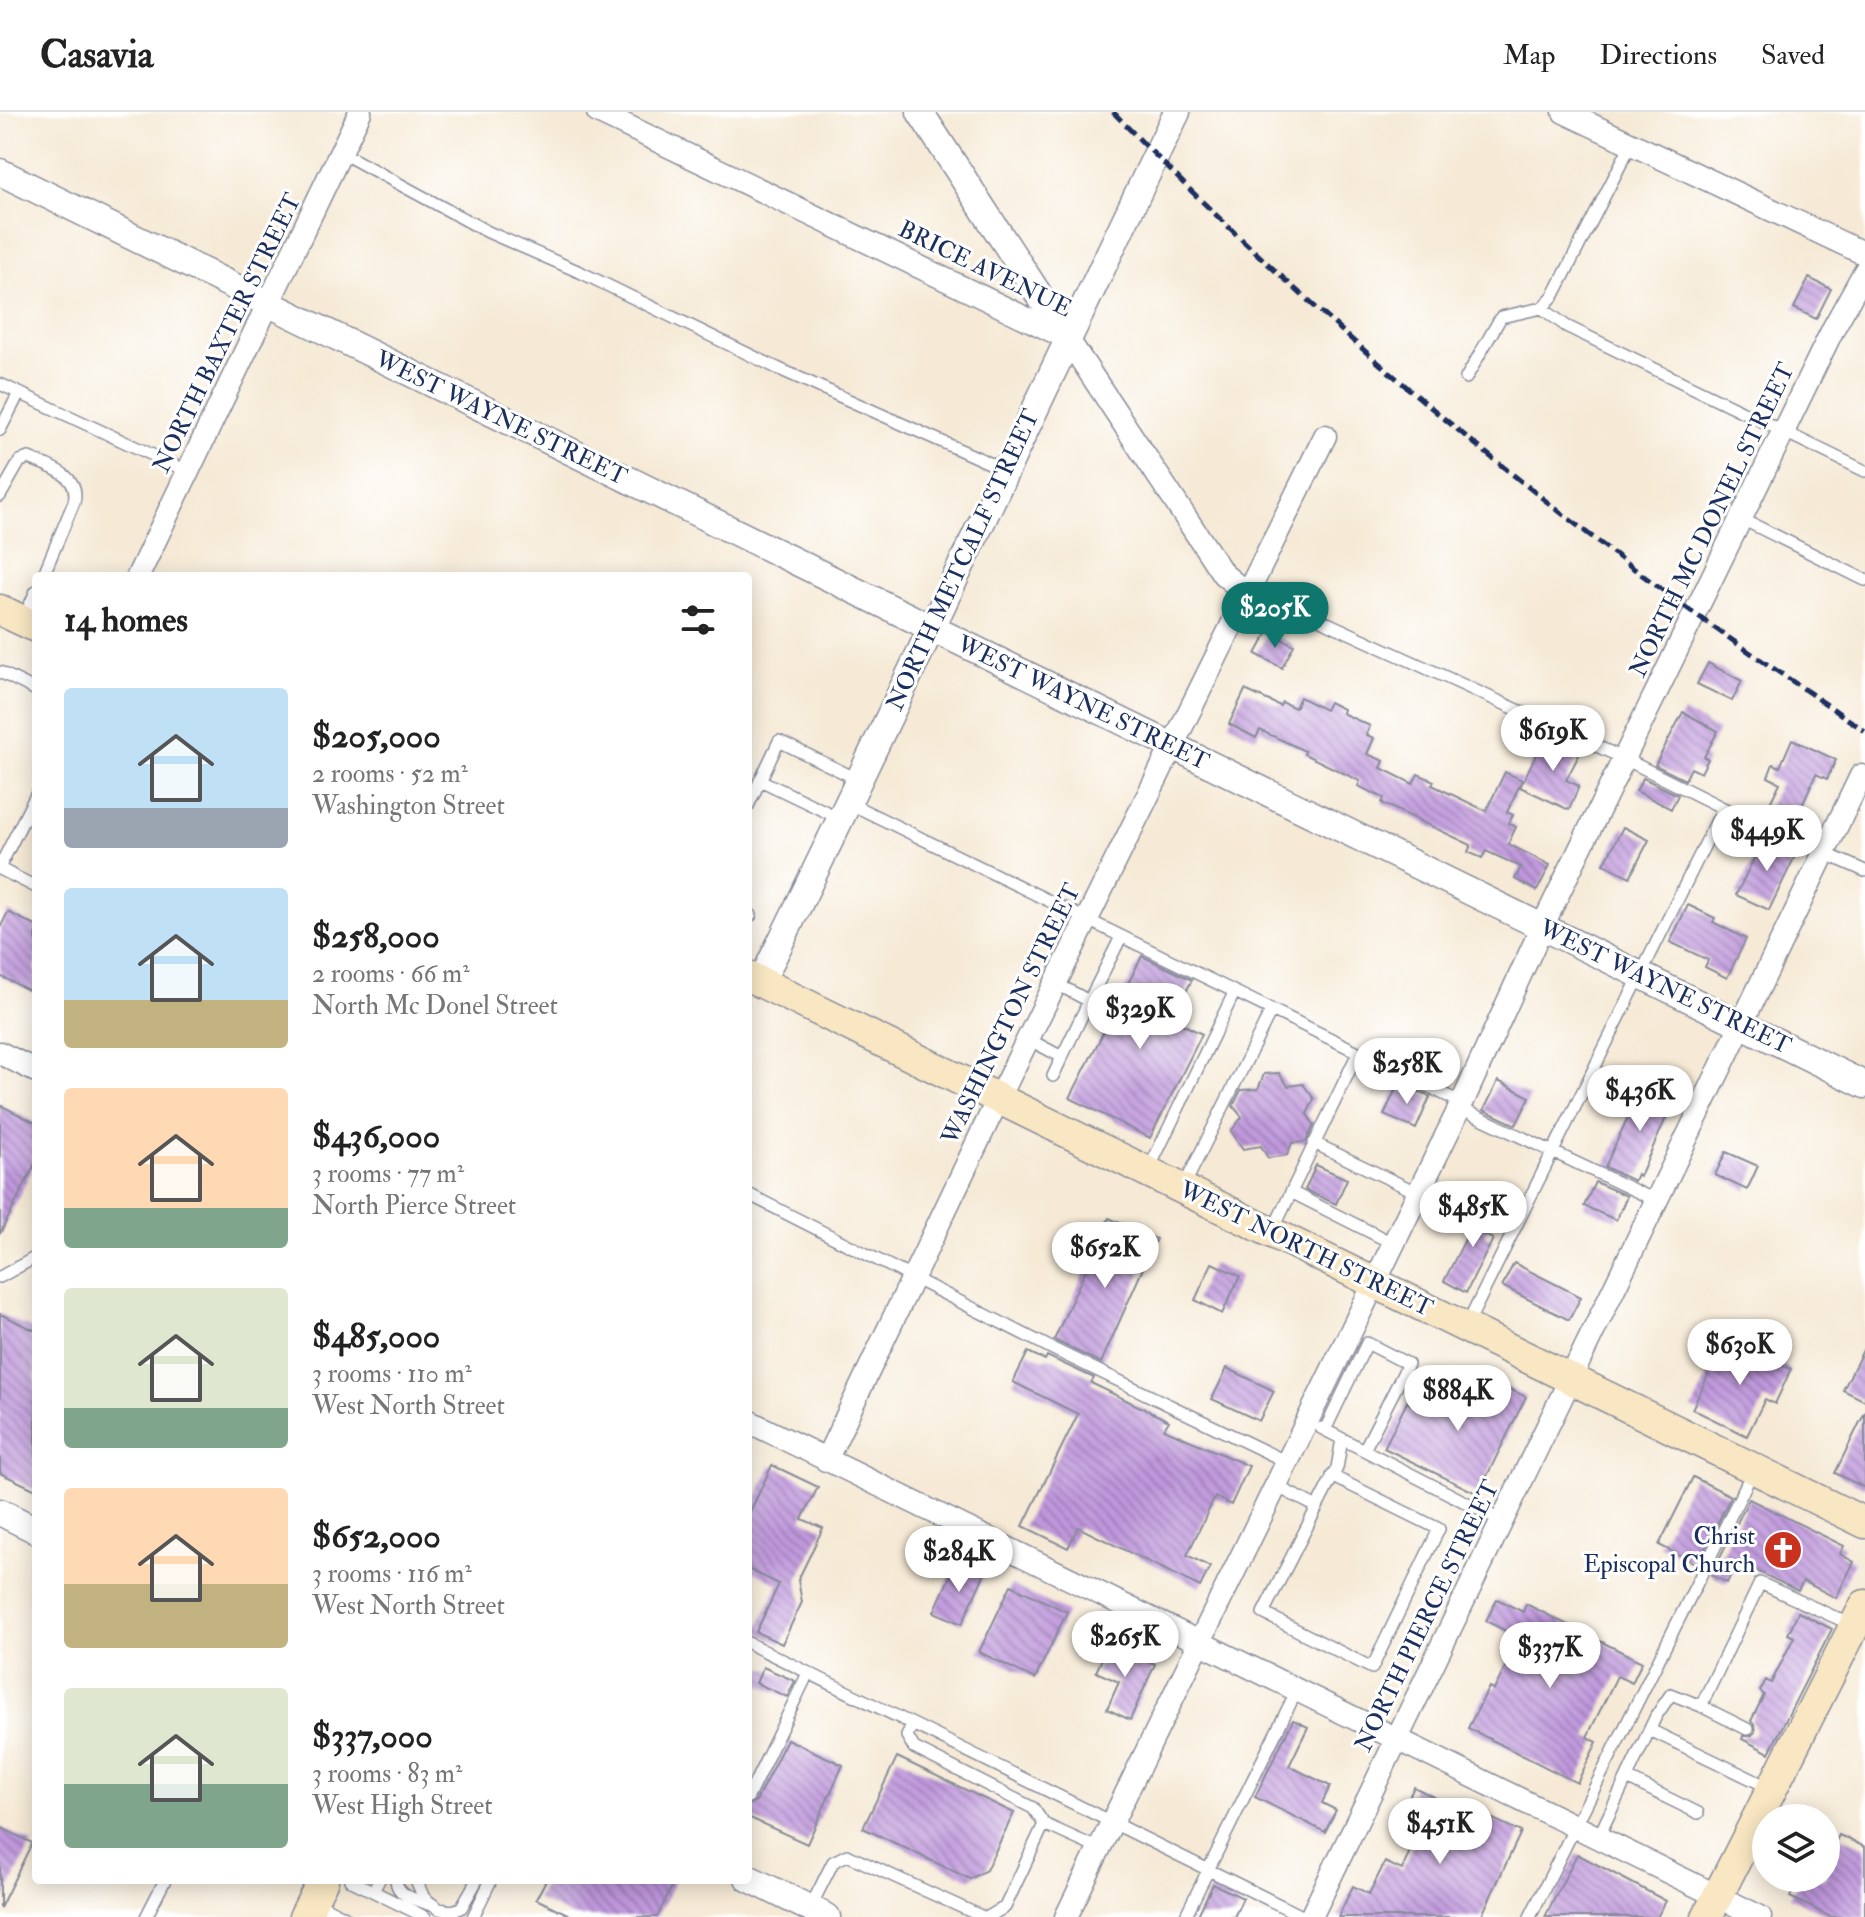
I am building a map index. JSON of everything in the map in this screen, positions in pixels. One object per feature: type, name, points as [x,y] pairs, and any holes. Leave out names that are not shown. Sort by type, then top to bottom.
[{"type":"main road","name":"WEST NORTH STREET","points":[[752,988],[999,1099],[1865,1523]]},
{"type":"main road","points":[[1712,1906],[1772,1789],[1786,1749],[1860,1615]]},
{"type":"street","name":"NORTH BAXTER STREET","points":[[140,572],[360,112]]},
{"type":"street","name":"BRICE AVENUE","points":[[598,112],[1067,338],[1223,574],[1246,593]]},
{"type":"street","points":[[920,112],[1067,338]]},
{"type":"street","name":"NORTH METCALF STREET","points":[[752,988],[850,800],[1177,112]]},
{"type":"street","points":[[1564,112],[1865,254]]},
{"type":"street","name":"WEST WAYNE STREET","points":[[0,172],[1865,1085]]},
{"type":"street","name":"NORTH MC DONEL STREET","points":[[1066,1917],[1287,1462],[1316,1426],[1375,1283],[1542,927],[1782,433],[1865,271]]},
{"type":"street","name":"WASHINGTON STREET","points":[[826,1460],[1055,983],[1325,436]]},
{"type":"street","name":"NORTH PIERCE STREET","points":[[1311,1917],[1861,776]]},
{"type":"street","points":[[0,1053],[32,1069]]},
{"type":"street","points":[[752,1423],[1575,1826],[1712,1906],[1760,1917]]},
{"type":"street","points":[[0,1512],[32,1528]]},
{"type":"street","points":[[752,1880],[819,1913]]},
{"type":"lane","points":[[1466,378],[1501,317],[1542,308],[1554,295],[1631,144]]},
{"type":"lane","points":[[342,153],[488,232],[582,273],[777,368],[1005,470]]},
{"type":"lane","points":[[1542,308],[1566,326],[1865,471]]},
{"type":"lane","points":[[0,384],[190,472]]},
{"type":"lane","points":[[0,430],[19,393]]},
{"type":"lane","points":[[0,496],[20,461],[29,458],[68,477],[75,484],[77,493],[74,502],[45,572]]},
{"type":"lane","points":[[1742,519],[1865,580]]},
{"type":"lane","points":[[1246,593],[1264,594],[1865,871]]},
{"type":"lane","points":[[20,619],[32,598]]},
{"type":"lane","points":[[0,672],[32,688]]},
{"type":"lane","points":[[752,797],[779,741],[850,800],[1086,920],[1657,1201]]},
{"type":"lane","points":[[760,780],[850,800]]},
{"type":"lane","points":[[32,803],[0,867],[32,885]]},
{"type":"lane","points":[[1466,1327],[1723,808]]},
{"type":"lane","points":[[1053,1076],[1121,937]]},
{"type":"lane","points":[[1055,983],[1089,1001]]},
{"type":"lane","points":[[1148,1172],[1234,993]]},
{"type":"lane","points":[[1183,1188],[1271,1011]]},
{"type":"lane","points":[[1028,1039],[1062,1057]]},
{"type":"lane","points":[[1272,1232],[1358,1053]]},
{"type":"lane","points":[[1314,1143],[1418,1193]]},
{"type":"lane","points":[[1291,1192],[1394,1244]]},
{"type":"lane","points":[[752,1196],[1066,1355],[1287,1462]]},
{"type":"lane","points":[[0,1277],[32,1259]]},
{"type":"lane","points":[[1364,1450],[1408,1364],[1367,1343],[1316,1426],[1502,1521]]},
{"type":"lane","points":[[1332,1476],[1439,1529],[1372,1668],[1263,1613],[1332,1476],[1337,1468],[1342,1439]]},
{"type":"lane","points":[[1530,1917],[1754,1468]]},
{"type":"lane","points":[[1276,1486],[1317,1507]]},
{"type":"lane","points":[[1701,1706],[1760,1583],[1860,1615]]},
{"type":"lane","points":[[752,1645],[1304,1917]]},
{"type":"lane","points":[[752,1789],[808,1673]]},
{"type":"lane","points":[[1185,1917],[1297,1690]]},
{"type":"lane","points":[[1598,1838],[1650,1730],[1671,1694],[1747,1729]]},
{"type":"lane","points":[[912,1724],[907,1736],[914,1748],[1033,1808],[1044,1824],[1099,1849]]},
{"type":"lane","points":[[1650,1730],[1772,1789]]},
{"type":"lane","points":[[1627,1778],[1698,1813]]},
{"type":"lane","points":[[819,1913],[833,1862],[847,1855],[986,1917],[1005,1907],[1044,1824]]},
{"type":"lane","points":[[146,1917],[163,1884]]},
{"type":"lane","points":[[396,1884],[402,1893],[439,1909],[452,1911],[461,1908],[475,1884]]},
{"type":"lane","points":[[418,1884],[424,1898],[439,1909]]},
{"type":"lane","points":[[473,1917],[489,1884]]},
{"type":"lane","points":[[376,1886],[425,1917]]},
{"type":"lane","points":[[313,1899],[345,1917]]},
{"type":"building","points":[[1809,278],[1831,289],[1816,319],[1794,308]]},
{"type":"building","points":[[1268,632],[1294,645],[1282,668],[1256,654]]},
{"type":"building","points":[[1708,663],[1742,681],[1732,701],[1697,684]]},
{"type":"building","points":[[1245,690],[1280,706],[1282,702],[1295,708],[1300,697],[1325,710],[1329,702],[1343,709],[1342,713],[1370,726],[1366,735],[1374,738],[1367,754],[1384,761],[1381,768],[1413,784],[1418,774],[1434,781],[1432,785],[1486,811],[1505,772],[1522,780],[1507,812],[1513,815],[1509,823],[1516,827],[1508,844],[1550,865],[1537,891],[1515,879],[1521,867],[1486,851],[1482,858],[1468,852],[1471,845],[1382,803],[1384,798],[1358,786],[1360,781],[1304,754],[1305,751],[1260,730],[1256,738],[1229,724]]},
{"type":"building","points":[[1683,712],[1718,731],[1704,757],[1708,759],[1701,773],[1691,768],[1685,780],[1655,765]]},
{"type":"building","points":[[1546,735],[1580,753],[1566,780],[1579,786],[1569,810],[1520,787]]},
{"type":"building","points":[[1792,739],[1836,760],[1827,779],[1816,774],[1791,829],[1772,821],[1776,813],[1767,809],[1780,783],[1768,777],[1773,764],[1780,767]]},
{"type":"building","points":[[1643,778],[1678,795],[1671,809],[1636,791]]},
{"type":"building","points":[[1623,827],[1649,840],[1630,877],[1604,864]]},
{"type":"building","points":[[1765,836],[1798,850],[1769,910],[1736,895]]},
{"type":"building","points":[[1688,905],[1715,918],[1713,922],[1746,939],[1727,978],[1705,967],[1708,960],[1670,942]]},
{"type":"building","points":[[8,912],[32,924],[32,992],[0,976],[0,928]]},
{"type":"building","points":[[1142,956],[1192,980],[1172,1019],[1202,1034],[1150,1138],[1070,1098]]},
{"type":"building","points":[[1279,1073],[1288,1086],[1303,1084],[1314,1099],[1307,1114],[1314,1125],[1306,1142],[1292,1143],[1287,1155],[1268,1158],[1261,1146],[1243,1149],[1231,1131],[1242,1117],[1233,1106],[1241,1090],[1258,1089],[1264,1074]]},
{"type":"building","points":[[1498,1081],[1530,1097],[1516,1125],[1484,1110]]},
{"type":"building","points":[[1399,1082],[1430,1097],[1416,1129],[1384,1115]]},
{"type":"building","points":[[1643,1084],[1675,1098],[1640,1176],[1637,1174],[1634,1181],[1605,1167]]},
{"type":"building","points":[[0,1105],[32,1121],[32,1170],[0,1234]]},
{"type":"building","points":[[1726,1152],[1758,1166],[1747,1190],[1715,1175]]},
{"type":"building","points":[[1316,1165],[1347,1179],[1336,1204],[1305,1190]]},
{"type":"building","points":[[1595,1182],[1627,1196],[1616,1220],[1584,1206]]},
{"type":"building","points":[[1486,1198],[1499,1204],[1484,1235],[1493,1239],[1466,1293],[1444,1281]]},
{"type":"building","points":[[1109,1218],[1156,1239],[1101,1363],[1054,1340]]},
{"type":"building","points":[[1212,1263],[1240,1276],[1222,1314],[1195,1300]]},
{"type":"building","points":[[1514,1263],[1581,1297],[1569,1320],[1502,1286]]},
{"type":"building","points":[[0,1314],[32,1329],[32,1488],[0,1473]]},
{"type":"building","points":[[1726,1338],[1791,1369],[1775,1404],[1765,1399],[1747,1436],[1692,1409]]},
{"type":"building","points":[[1865,1346],[1865,1401],[1843,1390]]},
{"type":"building","points":[[1028,1352],[1045,1360],[1047,1356],[1094,1378],[1091,1383],[1169,1421],[1164,1429],[1249,1466],[1231,1505],[1215,1497],[1187,1555],[1210,1567],[1200,1587],[1078,1527],[1068,1548],[1023,1526],[1078,1414],[1013,1382]]},
{"type":"building","points":[[1227,1368],[1274,1391],[1259,1421],[1212,1399]]},
{"type":"building","points":[[1484,1376],[1526,1397],[1478,1494],[1384,1448],[1407,1402],[1418,1408],[1424,1396],[1454,1410],[1468,1382],[1479,1388]]},
{"type":"building","points":[[1865,1412],[1865,1488],[1835,1473]]},
{"type":"building","points":[[772,1465],[818,1487],[802,1519],[823,1528],[798,1580],[802,1602],[782,1644],[756,1632],[779,1584],[752,1571],[752,1508]]},
{"type":"building","points":[[1693,1477],[1731,1496],[1697,1564],[1659,1545]]},
{"type":"building","name":"Christ Episcopal Church","points":[[1749,1499],[1844,1546],[1840,1554],[1854,1562],[1836,1598],[1803,1581],[1798,1591],[1737,1561],[1727,1583],[1711,1575]]},
{"type":"building","points":[[956,1563],[984,1575],[962,1624],[934,1612]]},
{"type":"building","points":[[1011,1585],[1067,1612],[1035,1679],[979,1652]]},
{"type":"building","points":[[1497,1599],[1523,1612],[1526,1604],[1642,1662],[1632,1683],[1617,1676],[1587,1737],[1597,1742],[1577,1783],[1468,1728],[1489,1687],[1494,1690],[1520,1638],[1486,1621]]},
{"type":"building","points":[[1798,1612],[1832,1629],[1769,1753],[1742,1739],[1755,1732],[1751,1721],[1764,1695],[1760,1691],[1766,1680],[1771,1683],[1794,1637],[1788,1634]]},
{"type":"building","points":[[1109,1643],[1155,1664],[1130,1720],[1107,1709],[1119,1682],[1096,1672]]},
{"type":"building","points":[[763,1667],[795,1681],[787,1697],[756,1683]]},
{"type":"building","points":[[1293,1720],[1308,1727],[1289,1766],[1330,1786],[1322,1803],[1336,1810],[1325,1832],[1255,1797]]},
{"type":"building","points":[[787,1739],[843,1765],[807,1844],[752,1819],[752,1803],[756,1801]]},
{"type":"building","points":[[897,1757],[1014,1813],[986,1870],[970,1879],[863,1828]]},
{"type":"building","points":[[1414,1787],[1467,1814],[1470,1808],[1521,1832],[1481,1917],[1338,1917],[1353,1886],[1369,1894],[1385,1862],[1402,1870],[1424,1818],[1404,1807]]},
{"type":"building","points":[[0,1827],[32,1843],[0,1908]]},
{"type":"building","points":[[1840,1835],[1865,1847],[1865,1917],[1831,1917],[1790,1897],[1793,1892],[1840,1892]]},
{"type":"building","points":[[1577,1854],[1666,1901],[1657,1917],[1545,1917]]},
{"type":"building","points":[[544,1884],[673,1884],[657,1917],[574,1917],[536,1899]]},
{"type":"building","points":[[1213,1884],[1243,1898],[1234,1917],[1197,1917]]},
{"type":"railway","points":[[1113,112],[1320,312],[1467,438],[1695,614],[1865,731]]},
{"type":"place","name":"Christ Episcopal Church","points":[[1783,1550]]}]
